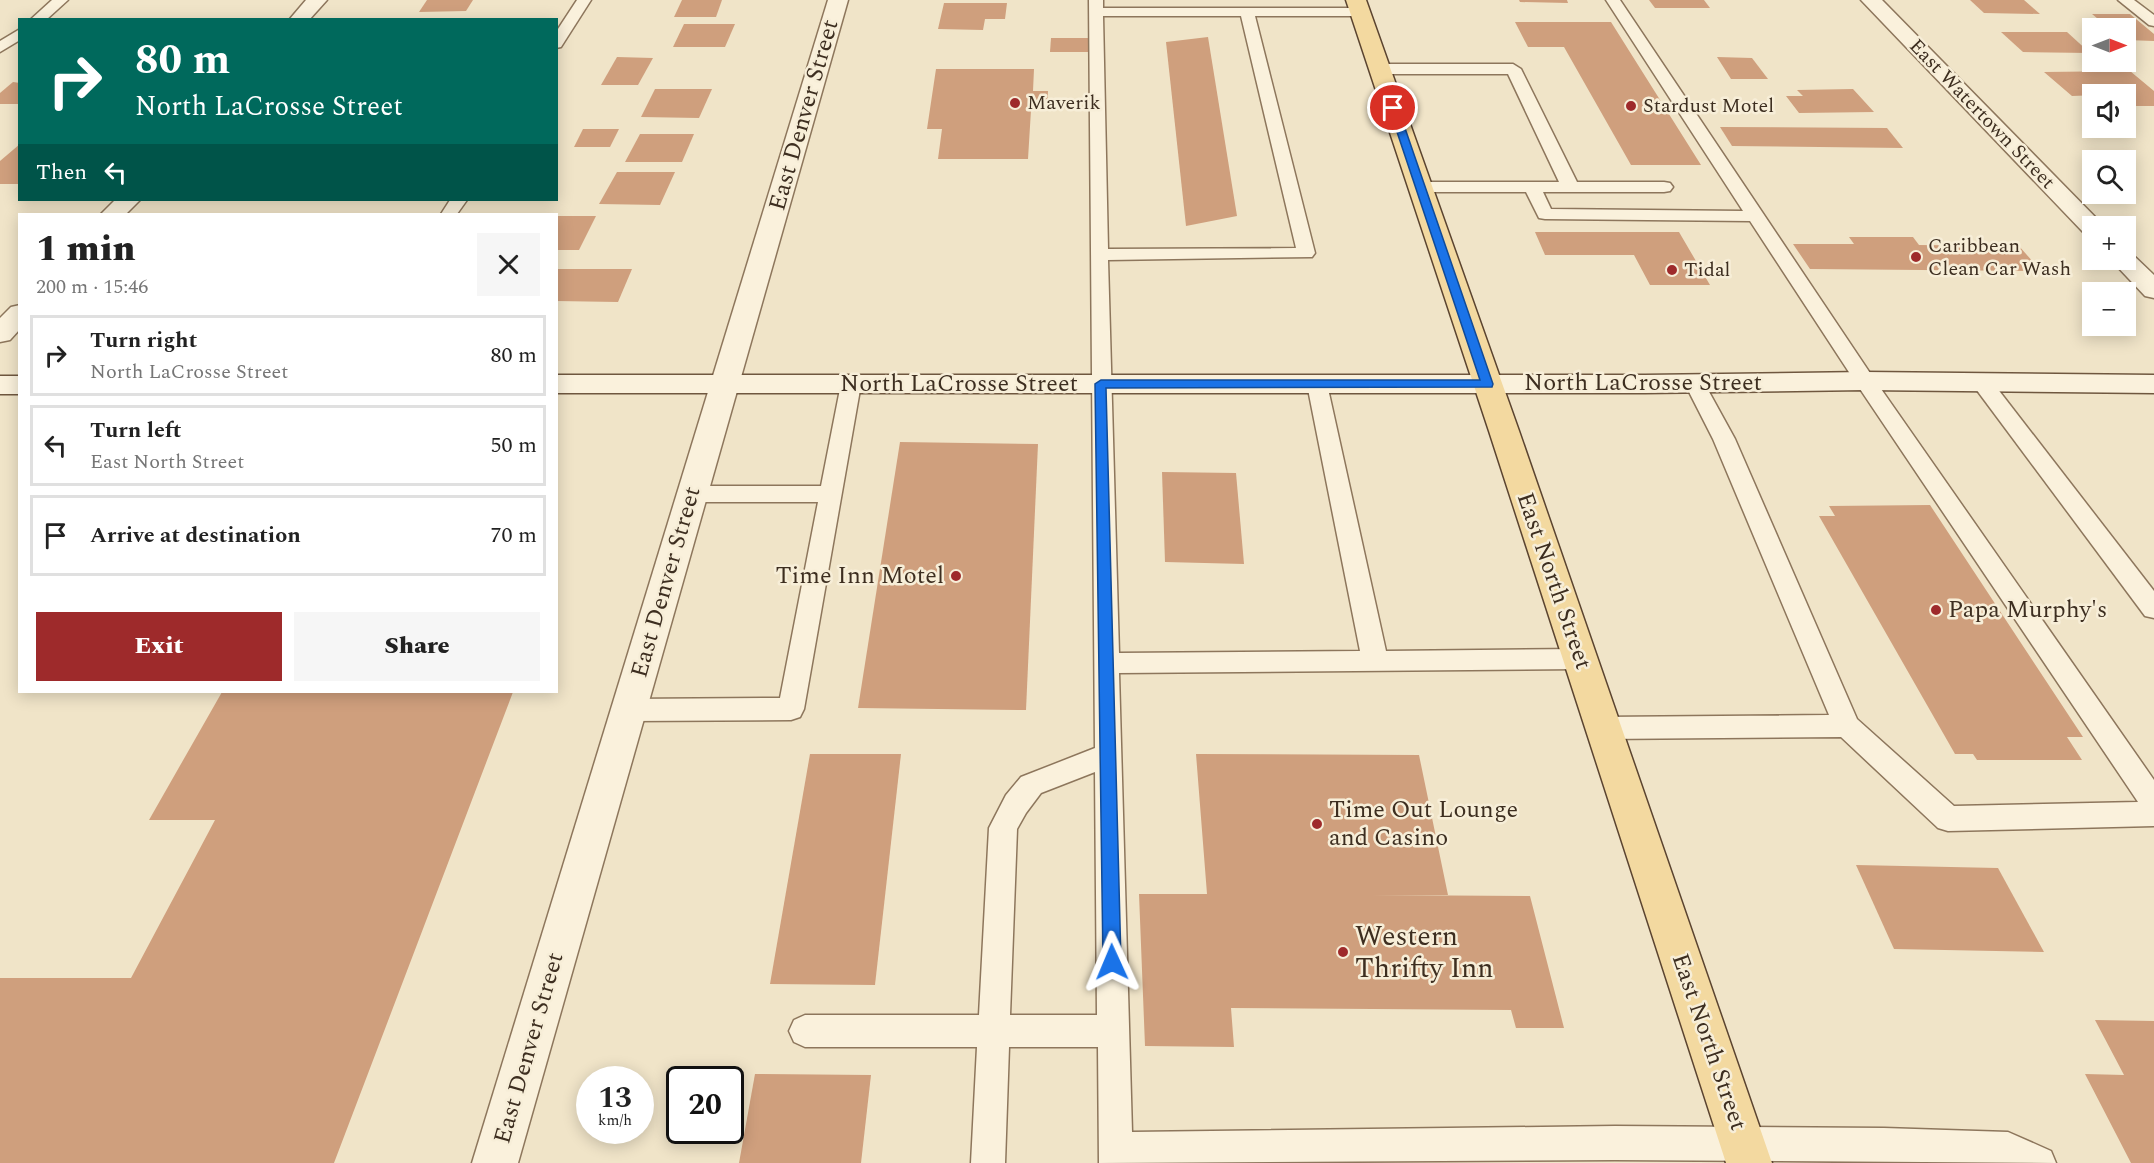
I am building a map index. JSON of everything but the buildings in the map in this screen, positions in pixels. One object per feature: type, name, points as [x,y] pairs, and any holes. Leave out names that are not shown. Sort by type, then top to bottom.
[{"type":"main road","name":"East North Street","points":[[1358,6],[1488,384],[1746,1153]]},
{"type":"street","points":[[300,18],[317,0]]},
{"type":"street","name":"East Denver Street","points":[[495,1163],[838,0]]},
{"type":"street","name":"East Watertown Street","points":[[1871,0],[2082,217]]},
{"type":"street","points":[[114,213],[127,201]]},
{"type":"street","points":[[2134,270],[2154,290]]},
{"type":"street","points":[[0,334],[18,315]]},
{"type":"street","name":"North LaCrosse Street","points":[[558,384],[1695,384],[1865,381],[2154,384]]},
{"type":"street","points":[[0,385],[18,385]]},
{"type":"lane","points":[[39,18],[61,0]]},
{"type":"lane","points":[[558,41],[584,0]]},
{"type":"lane","points":[[1613,0],[1865,381],[2154,803]]},
{"type":"lane","points":[[2126,0],[2154,22]]},
{"type":"lane","points":[[1358,6],[1247,12],[1096,6],[1116,1156],[1746,1153],[2012,1156],[2039,1163]]},
{"type":"lane","points":[[1099,255],[1306,253],[1247,12]]},
{"type":"lane","points":[[0,48],[18,34]]},
{"type":"lane","points":[[1380,69],[1513,69],[1570,186]]},
{"type":"lane","points":[[1532,186],[1545,214],[1755,216]]},
{"type":"lane","points":[[1420,187],[1664,187]]},
{"type":"lane","points":[[629,711],[791,709],[851,384]]},
{"type":"lane","points":[[1317,384],[1375,660]]},
{"type":"lane","points":[[1695,384],[1724,439],[1847,726],[1948,819],[2154,814]]},
{"type":"lane","points":[[1983,384],[2154,609]]},
{"type":"lane","points":[[692,494],[831,494]]},
{"type":"lane","points":[[1106,663],[1580,659]]},
{"type":"lane","points":[[1603,728],[1847,726]]},
{"type":"lane","points":[[988,1163],[1003,828],[1016,804],[1031,785],[1108,755]]},
{"type":"lane","points":[[805,1031],[1113,1031]]},
{"type":"place","name":"Maverik","points":[[1015,103]]},
{"type":"place","name":"Stardust Motel","points":[[1631,106]]},
{"type":"place","name":"Caribbean Clean Car Wash","points":[[1916,257]]},
{"type":"place","name":"Tidal","points":[[1672,270]]},
{"type":"place","name":"Time Inn Motel","points":[[956,576]]},
{"type":"place","name":"Papa Murphy's","points":[[1936,610]]},
{"type":"place","name":"Time Out Lounge and Casino","points":[[1317,824]]},
{"type":"place","name":"Western Thrifty Inn","points":[[1343,952]]},
{"type":"route","points":[[1112,962],[1101,384],[1488,384],[1393,108]]}]
